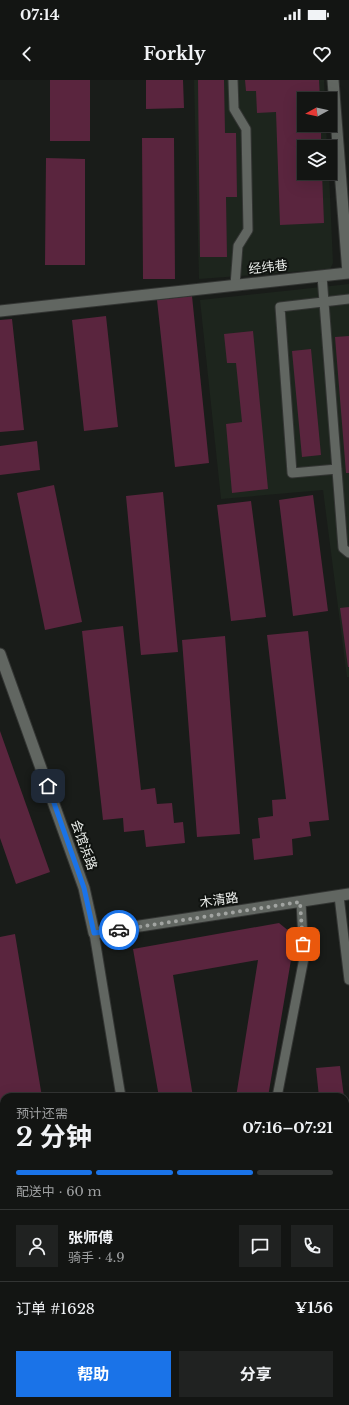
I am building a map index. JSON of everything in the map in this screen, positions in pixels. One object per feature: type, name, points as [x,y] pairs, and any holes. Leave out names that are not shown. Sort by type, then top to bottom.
[{"type":"street","name":"经纬巷","points":[[0,311],[348,273],[333,80]]},
{"type":"street","name":"会馆浜路","points":[[0,654],[84,888],[94,933]]},
{"type":"street","name":"木清路","points":[[94,933],[344,895]]},
{"type":"lane","points":[[233,80],[234,109],[246,129],[248,230],[238,246],[235,285]]},
{"type":"lane","points":[[322,276],[343,548],[349,552]]},
{"type":"lane","points":[[337,469],[292,473],[280,307],[349,299]]},
{"type":"lane","points":[[344,895],[349,980]]},
{"type":"lane","points":[[278,1093],[304,958],[300,902]]},
{"type":"lane","points":[[94,933],[120,1093]]},
{"type":"shaded area","points":[[194,80],[324,80],[325,92],[297,92],[297,132],[326,132],[327,140],[297,140],[297,180],[329,180],[333,263],[330,269],[199,279]]},
{"type":"shaded area","points":[[349,284],[349,677],[347,677],[323,490],[221,499],[200,300]]},
{"type":"building","points":[[50,80],[90,80],[90,141],[50,141]]},
{"type":"building","points":[[146,80],[183,80],[184,108],[146,109]]},
{"type":"building","points":[[198,80],[224,80],[225,133],[236,133],[237,197],[226,197],[227,257],[200,257]]},
{"type":"building","points":[[245,80],[319,80],[320,92],[297,92],[297,132],[321,132],[321,140],[297,140],[297,180],[322,180],[324,223],[280,225],[276,112],[257,113],[256,91],[246,91]]},
{"type":"building","points":[[142,138],[174,138],[175,279],[143,279]]},
{"type":"building","points":[[46,158],[85,159],[85,265],[45,265]]},
{"type":"building","points":[[192,296],[209,463],[175,467],[157,300]]},
{"type":"building","points":[[106,316],[118,427],[84,431],[72,320]]},
{"type":"building","points":[[12,319],[24,430],[0,432],[0,320]]},
{"type":"building","points":[[253,331],[268,489],[232,493],[226,424],[242,422],[236,363],[227,363],[224,334]]},
{"type":"building","points":[[349,336],[349,473],[346,473],[335,337]]},
{"type":"building","points":[[311,349],[321,455],[302,457],[292,351]]},
{"type":"building","points":[[37,441],[40,470],[0,475],[0,446]]},
{"type":"building","points":[[54,485],[82,622],[45,630],[17,493]]},
{"type":"building","points":[[163,492],[178,652],[141,655],[126,496]]},
{"type":"building","points":[[313,495],[328,611],[293,616],[279,500]]},
{"type":"building","points":[[251,501],[266,617],[231,621],[217,505]]},
{"type":"building","points":[[349,607],[349,667],[348,667],[340,608]]},
{"type":"building","points":[[123,626],[141,790],[155,788],[157,804],[172,803],[174,823],[183,822],[185,843],[146,847],[144,830],[124,832],[123,818],[103,820],[82,631]]},
{"type":"building","points":[[308,631],[329,820],[309,822],[311,836],[292,839],[293,855],[254,860],[252,839],[260,838],[258,818],[273,816],[272,800],[286,799],[267,635]]},
{"type":"building","points":[[225,636],[240,834],[197,837],[182,640]]},
{"type":"building","points":[[0,731],[50,872],[16,884],[0,838]]},
{"type":"building","points":[[279,923],[295,936],[269,1093],[237,1093],[258,960],[173,975],[192,1093],[158,1093],[133,949]]},
{"type":"building","points":[[15,934],[41,1093],[0,1093],[0,937]]},
{"type":"building","points":[[340,1066],[343,1093],[319,1093],[316,1068]]},
{"type":"way so far","points":[[119,930],[300,902],[303,944]]},
{"type":"route","points":[[48,786],[84,888],[94,933],[119,930]]}]
